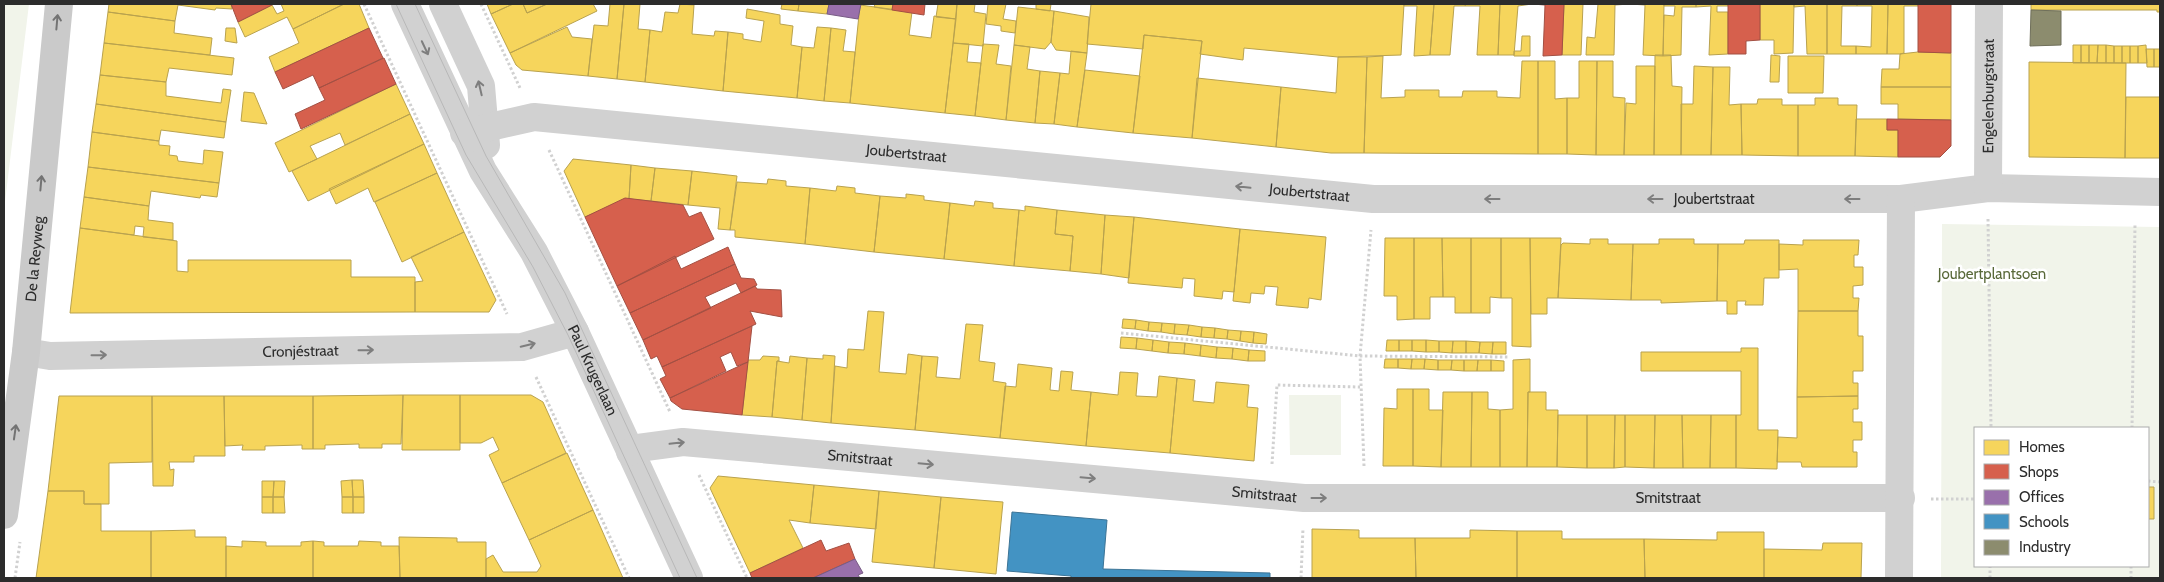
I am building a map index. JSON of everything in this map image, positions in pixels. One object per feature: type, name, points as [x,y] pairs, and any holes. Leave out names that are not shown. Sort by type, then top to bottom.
[{"type":"street","name":"De la Reyweg","points":[[4,515],[26,352],[59,4]]},
{"type":"street","name":"Paul Krugerlaan","points":[[405,4],[475,131],[483,171],[534,252],[575,332],[689,578]]},
{"type":"street","name":"Paul Krugerlaan","points":[[443,4],[481,86],[475,131]]},
{"type":"street","name":"Engelenburgstraat","points":[[1988,188],[1989,4]]},
{"type":"street","name":"Joubertstraat","points":[[475,131],[534,117],[1373,199],[1901,199],[1988,188],[2160,192]]},
{"type":"street","points":[[1900,578],[1901,199]]},
{"type":"street","name":"Cronjéstraat","points":[[26,352],[50,356],[522,347],[575,332]]},
{"type":"street","name":"Smitstraat","points":[[630,452],[638,448],[683,442],[1304,498],[1901,498]]},
{"type":"path","points":[[364,4],[629,578]]},
{"type":"path","points":[[481,4],[747,578]]},
{"type":"path","points":[[1988,188],[1992,427]]},
{"type":"path","points":[[1365,498],[1360,356],[1373,199]]},
{"type":"path","points":[[2132,427],[2136,218]]},
{"type":"path","points":[[1121,333],[1360,356],[1509,357]]},
{"type":"path","points":[[1271,495],[1277,385],[1360,387]]},
{"type":"path","points":[[1301,578],[1304,498]]},
{"type":"path","points":[[1901,498],[1974,500]]},
{"type":"green space","points":[[4,4],[29,4],[4,210]]},
{"type":"green space","name":"Joubertplantsoen","points":[[1942,224],[2160,227],[2159,578],[1941,578]]},
{"type":"green space","points":[[1289,395],[1341,395],[1341,455],[1290,455]]},
{"type":"building: Homes","points":[[109,4],[231,4],[232,9],[216,8],[215,10],[178,5],[175,21],[108,12]]},
{"type":"building: Homes","points":[[281,4],[344,4],[293,29],[287,17],[245,37],[238,22],[272,5],[277,14],[284,11]]},
{"type":"building: Homes","points":[[344,4],[359,4],[369,28],[275,72],[269,57],[299,43],[293,29]]},
{"type":"building: Homes","points":[[487,4],[513,4],[491,14]]},
{"type":"building: Homes","points":[[513,4],[523,4],[527,13],[547,4],[593,4],[597,11],[510,53],[491,14]]},
{"type":"building: Homes","points":[[523,4],[547,4],[527,13]]},
{"type":"building: Homes","points":[[610,4],[624,4],[617,79],[588,76],[594,25],[608,26]]},
{"type":"building: Homes","points":[[624,4],[640,4],[638,29],[650,30],[645,82],[617,79]]},
{"type":"building: Homes","points":[[680,4],[694,5],[692,34],[714,36],[715,31],[728,32],[723,91],[645,82],[650,30],[662,32],[665,12],[678,13]]},
{"type":"building: Homes","points":[[782,4],[799,4],[798,11],[781,9]]},
{"type":"building: Homes","points":[[799,4],[829,4],[827,14],[798,11]]},
{"type":"building: Homes","points":[[875,4],[893,4],[892,10],[874,7]]},
{"type":"building: Homes","points":[[938,4],[957,4],[956,19],[936,17]]},
{"type":"building: Homes","points":[[957,4],[975,4],[974,12],[986,14],[983,46],[953,43]]},
{"type":"building: Homes","points":[[988,4],[1006,4],[1003,19],[1016,21],[1015,33],[1001,31],[1001,26],[986,24]]},
{"type":"building: Homes","points":[[1036,4],[1051,4],[1050,11],[1036,9]]},
{"type":"building: Homes","points":[[1091,4],[1404,4],[1401,55],[1338,57],[1244,48],[1243,60],[1200,54],[1202,41],[1144,35],[1143,49],[1087,44]]},
{"type":"building: Homes","points":[[1404,4],[1434,4],[1430,55],[1414,56],[1417,6],[1404,6]]},
{"type":"building: Homes","points":[[1434,4],[1466,4],[1465,6],[1454,6],[1450,55],[1430,55]]},
{"type":"building: Homes","points":[[1466,4],[1500,4],[1498,55],[1477,55],[1480,6],[1465,6]]},
{"type":"building: Homes","points":[[1500,4],[1532,4],[1518,6],[1514,55],[1498,55]]},
{"type":"building: Homes","points":[[1564,4],[1583,4],[1581,55],[1562,55]]},
{"type":"building: Homes","points":[[1598,4],[1630,4],[1615,5],[1614,55],[1586,55],[1587,37],[1595,38]]},
{"type":"building: Homes","points":[[1630,4],[1664,4],[1663,56],[1643,55],[1645,5]]},
{"type":"building: Homes","points":[[1664,4],[1696,4],[1696,7],[1682,7],[1681,55],[1663,56],[1664,15],[1674,16],[1675,6],[1664,6]]},
{"type":"building: Homes","points":[[1696,4],[1728,4],[1728,6],[1717,6],[1717,12],[1728,12],[1728,54],[1709,55],[1711,6],[1696,7]]},
{"type":"building: Homes","points":[[1760,4],[1794,4],[1793,53],[1774,54],[1774,40],[1760,40]]},
{"type":"building: Homes","points":[[1794,4],[1827,4],[1827,54],[1807,54],[1805,6],[1794,7]]},
{"type":"building: Homes","points":[[1827,4],[1857,4],[1857,6],[1842,6],[1841,46],[1856,46],[1856,54],[1827,54]]},
{"type":"building: Homes","points":[[1857,4],[1888,4],[1887,54],[1856,54],[1856,46],[1871,47],[1872,6],[1857,6]]},
{"type":"building: Homes","points":[[1888,4],[1918,4],[1918,6],[1904,6],[1904,53],[1887,54]]},
{"type":"building: Homes","points":[[2031,4],[2160,4],[2160,12],[2157,12],[2157,10],[2031,10]]},
{"type":"building: Homes","points":[[860,5],[912,12],[909,35],[931,38],[934,16],[956,19],[945,113],[850,103]]},
{"type":"building: Homes","points":[[1018,7],[1054,11],[1051,42],[1045,49],[1014,45]]},
{"type":"building: Homes","points":[[747,9],[780,15],[780,24],[793,26],[791,45],[802,47],[797,98],[723,91],[728,32],[743,34],[743,39],[761,42],[764,21],[746,18]]},
{"type":"building: Homes","points":[[1054,11],[1089,17],[1087,53],[1056,50],[1051,42]]},
{"type":"building: Homes","points":[[108,12],[175,21],[174,33],[212,38],[210,55],[104,43]]},
{"type":"building: Homes","points":[[567,27],[572,37],[592,39],[588,76],[522,70],[516,65],[510,53]]},
{"type":"building: Homes","points":[[817,27],[831,28],[824,101],[797,98],[802,47],[814,48]]},
{"type":"building: Homes","points":[[226,28],[235,28],[237,43],[225,41]]},
{"type":"building: Homes","points":[[831,28],[846,30],[843,51],[855,52],[850,103],[824,101]]},
{"type":"building: Homes","points":[[1144,35],[1202,41],[1192,138],[1133,133]]},
{"type":"building: Homes","points":[[1522,36],[1530,36],[1530,56],[1514,56],[1514,51],[1521,51]]},
{"type":"building: Homes","points":[[104,43],[234,58],[232,75],[169,68],[166,82],[100,75]]},
{"type":"building: Homes","points":[[953,43],[969,44],[967,62],[981,63],[975,116],[945,113]]},
{"type":"building: Homes","points":[[983,44],[999,45],[996,64],[1011,66],[1006,120],[975,116]]},
{"type":"building: Homes","points":[[1014,45],[1030,47],[1027,69],[1040,71],[1035,123],[1006,120]]},
{"type":"building: Homes","points":[[2073,45],[2081,45],[2081,63],[2073,63]]},
{"type":"building: Homes","points":[[2081,45],[2089,45],[2089,63],[2081,63]]},
{"type":"building: Homes","points":[[2089,45],[2098,45],[2097,63],[2089,63]]},
{"type":"building: Homes","points":[[2098,45],[2106,45],[2106,63],[2097,63]]},
{"type":"building: Homes","points":[[2106,45],[2114,46],[2114,63],[2106,63]]},
{"type":"building: Homes","points":[[2146,45],[2147,63],[2138,63],[2138,46]]},
{"type":"building: Homes","points":[[2114,46],[2122,46],[2122,63],[2114,63]]},
{"type":"building: Homes","points":[[2122,46],[2130,46],[2130,63],[2122,63]]},
{"type":"building: Homes","points":[[2130,46],[2138,46],[2138,63],[2130,63]]},
{"type":"building: Homes","points":[[2146,49],[2154,49],[2154,67],[2147,67]]},
{"type":"building: Homes","points":[[2154,49],[2160,49],[2160,67],[2154,67]]},
{"type":"building: Homes","points":[[1071,51],[1087,53],[1077,127],[1054,124],[1060,73],[1069,74]]},
{"type":"building: Homes","points":[[1918,52],[1951,53],[1951,87],[1881,87],[1882,69],[1899,69],[1900,54]]},
{"type":"building: Homes","points":[[1655,55],[1671,55],[1672,86],[1682,87],[1681,155],[1654,155]]},
{"type":"building: Homes","points":[[1771,55],[1780,56],[1779,82],[1770,82]]},
{"type":"building: Homes","points":[[1383,56],[1381,98],[1405,97],[1405,90],[1439,90],[1439,97],[1462,97],[1463,91],[1497,91],[1497,97],[1520,98],[1522,61],[1538,61],[1538,154],[1364,153],[1367,57]]},
{"type":"building: Homes","points":[[1788,56],[1824,56],[1823,93],[1788,93]]},
{"type":"building: Homes","points":[[1338,57],[1367,57],[1364,153],[1331,153],[1276,147],[1281,87],[1336,93]]},
{"type":"building: Homes","points":[[1538,61],[1555,61],[1555,99],[1567,98],[1567,154],[1538,154]]},
{"type":"building: Homes","points":[[1579,61],[1597,61],[1596,155],[1567,154],[1567,98],[1579,98]]},
{"type":"building: Homes","points":[[1597,61],[1613,61],[1613,97],[1625,98],[1624,155],[1596,155]]},
{"type":"building: Homes","points":[[2029,62],[2126,63],[2125,158],[2029,157]]},
{"type":"building: Homes","points":[[1636,66],[1655,66],[1654,155],[1624,155],[1626,103],[1636,104]]},
{"type":"building: Homes","points":[[1694,66],[1713,67],[1711,155],[1681,155],[1681,104],[1693,104]]},
{"type":"building: Homes","points":[[1713,67],[1730,67],[1729,105],[1741,104],[1742,155],[1711,155]]},
{"type":"building: Homes","points":[[1085,70],[1140,76],[1133,133],[1077,127]]},
{"type":"building: Homes","points":[[1040,71],[1060,73],[1054,124],[1035,123]]},
{"type":"building: Homes","points":[[100,75],[166,82],[166,96],[221,103],[223,89],[231,90],[226,122],[96,104]]},
{"type":"building: Homes","points":[[1197,78],[1281,87],[1276,147],[1192,138]]},
{"type":"building: Homes","points":[[396,84],[410,114],[345,145],[340,133],[310,146],[317,159],[289,172],[275,143]]},
{"type":"building: Homes","points":[[1881,87],[1951,87],[1951,120],[1898,119],[1898,104],[1881,104]]},
{"type":"building: Homes","points":[[244,92],[254,93],[267,124],[241,121]]},
{"type":"building: Homes","points":[[2126,97],[2160,97],[2160,158],[2125,158]]},
{"type":"building: Homes","points":[[1815,98],[1838,98],[1838,105],[1857,105],[1855,156],[1798,156],[1798,105],[1815,105]]},
{"type":"building: Homes","points":[[1758,99],[1782,99],[1782,105],[1798,105],[1798,156],[1742,155],[1741,104],[1757,104]]},
{"type":"building: Homes","points":[[96,104],[226,122],[224,138],[161,130],[159,141],[92,132]]},
{"type":"building: Homes","points":[[410,114],[424,144],[308,201],[292,171]]},
{"type":"building: Homes","points":[[1856,119],[1887,119],[1887,130],[1898,130],[1898,157],[1855,156]]},
{"type":"building: Homes","points":[[92,132],[159,141],[159,145],[170,146],[169,155],[177,156],[178,161],[203,164],[204,150],[223,152],[219,183],[88,167]]},
{"type":"building: Homes","points":[[424,144],[437,173],[374,202],[368,188],[336,204],[329,189]]},
{"type":"building: Homes","points":[[573,159],[631,165],[629,199],[585,217],[564,171]]},
{"type":"building: Homes","points":[[631,165],[655,168],[651,201],[629,199]]},
{"type":"building: Homes","points":[[88,167],[219,183],[217,197],[201,195],[200,198],[151,191],[149,206],[84,197]]},
{"type":"building: Homes","points":[[655,168],[692,171],[688,205],[651,201]]},
{"type":"building: Homes","points":[[692,171],[737,176],[730,230],[718,229],[720,208],[688,205]]},
{"type":"building: Homes","points":[[437,173],[464,232],[402,262],[375,202]]},
{"type":"building: Homes","points":[[768,179],[786,181],[786,186],[810,188],[805,244],[735,237],[735,230],[730,230],[737,182],[767,184]]},
{"type":"building: Homes","points":[[837,186],[855,188],[855,193],[880,196],[874,252],[805,244],[810,188],[836,191]]},
{"type":"building: Homes","points":[[906,194],[924,196],[924,200],[950,203],[944,259],[874,252],[880,196],[906,198]]},
{"type":"building: Homes","points":[[84,197],[149,206],[148,220],[173,223],[173,240],[143,237],[144,227],[135,226],[134,235],[80,228]]},
{"type":"building: Homes","points":[[975,201],[993,203],[993,208],[1019,210],[1014,266],[944,259],[950,203],[974,206]]},
{"type":"building: Homes","points":[[1025,206],[1057,210],[1055,234],[1073,236],[1070,271],[1014,266],[1019,210],[1025,211]]},
{"type":"building: Homes","points":[[1057,210],[1105,215],[1101,274],[1070,271],[1073,236],[1055,234]]},
{"type":"building: Homes","points":[[1105,215],[1134,217],[1129,278],[1101,274]]},
{"type":"building: Homes","points":[[1134,217],[1240,229],[1234,292],[1223,291],[1222,299],[1194,296],[1195,279],[1183,278],[1182,288],[1128,283]]},
{"type":"building: Homes","points":[[80,228],[177,241],[177,271],[188,272],[188,260],[351,260],[351,277],[415,277],[415,312],[70,313]]},
{"type":"building: Homes","points":[[1240,229],[1326,237],[1321,300],[1309,298],[1308,308],[1276,305],[1278,287],[1265,286],[1264,294],[1251,293],[1250,303],[1233,301]]},
{"type":"building: Homes","points":[[464,232],[496,300],[489,312],[415,312],[415,282],[423,281],[411,257]]},
{"type":"building: Homes","points":[[1385,238],[1414,238],[1414,319],[1397,320],[1397,296],[1384,296]]},
{"type":"building: Homes","points":[[1414,238],[1442,238],[1443,297],[1430,297],[1430,319],[1414,319]]},
{"type":"building: Homes","points":[[1442,238],[1471,238],[1471,313],[1455,313],[1455,297],[1443,297]]},
{"type":"building: Homes","points":[[1471,238],[1501,238],[1501,298],[1490,297],[1490,313],[1471,313]]},
{"type":"building: Homes","points":[[1501,238],[1530,238],[1531,347],[1512,346],[1512,298],[1501,298]]},
{"type":"building: Homes","points":[[1530,238],[1561,238],[1558,298],[1547,298],[1547,314],[1531,314]]},
{"type":"building: Homes","points":[[1590,239],[1608,239],[1608,244],[1633,244],[1631,300],[1558,298],[1561,245],[1563,243],[1590,244]]},
{"type":"building: Homes","points":[[1659,239],[1694,239],[1694,244],[1718,244],[1717,301],[1661,303],[1661,300],[1631,300],[1633,244],[1659,244]]},
{"type":"building: Homes","points":[[1745,240],[1779,240],[1779,278],[1764,278],[1763,305],[1745,305],[1746,301],[1737,301],[1737,314],[1727,314],[1727,301],[1717,301],[1718,244],[1744,244]]},
{"type":"building: Homes","points":[[1803,240],[1859,240],[1858,255],[1854,255],[1854,267],[1863,267],[1863,285],[1853,286],[1853,298],[1859,298],[1858,311],[1798,311],[1798,269],[1779,270],[1779,244],[1803,245]]},
{"type":"building: Homes","points":[[868,311],[884,312],[879,372],[906,374],[908,354],[922,356],[915,430],[831,423],[835,366],[847,368],[848,349],[864,350]]},
{"type":"building: Homes","points":[[1798,311],[1858,311],[1858,336],[1863,336],[1863,371],[1853,371],[1853,383],[1858,383],[1858,396],[1797,397]]},
{"type":"building: Homes","points":[[1123,319],[1136,320],[1135,329],[1122,328]]},
{"type":"building: Homes","points":[[1136,320],[1149,322],[1148,331],[1135,329]]},
{"type":"building: Homes","points":[[1149,322],[1162,323],[1161,332],[1148,331]]},
{"type":"building: Homes","points":[[1162,323],[1175,324],[1174,334],[1161,332]]},
{"type":"building: Homes","points":[[966,324],[983,325],[979,361],[995,363],[993,381],[1006,383],[1000,438],[915,430],[922,356],[938,357],[936,377],[960,379]]},
{"type":"building: Homes","points":[[1175,324],[1189,325],[1187,335],[1174,334]]},
{"type":"building: Homes","points":[[1189,325],[1202,327],[1201,337],[1187,335]]},
{"type":"building: Homes","points":[[1202,327],[1215,328],[1214,338],[1201,337]]},
{"type":"building: Homes","points":[[1215,328],[1228,330],[1227,339],[1214,338]]},
{"type":"building: Homes","points":[[1228,330],[1241,331],[1240,341],[1227,339]]},
{"type":"building: Homes","points":[[1241,331],[1254,332],[1253,343],[1240,341]]},
{"type":"building: Homes","points":[[1254,332],[1267,334],[1266,344],[1253,343]]},
{"type":"building: Homes","points":[[1121,337],[1137,338],[1136,349],[1120,348]]},
{"type":"building: Homes","points":[[1137,338],[1153,340],[1152,351],[1136,349]]},
{"type":"building: Homes","points":[[1153,340],[1169,342],[1168,353],[1152,351]]},
{"type":"building: Homes","points":[[1387,340],[1399,340],[1399,351],[1386,351]]},
{"type":"building: Homes","points":[[1399,340],[1412,340],[1412,351],[1399,351]]},
{"type":"building: Homes","points":[[1412,340],[1426,340],[1426,352],[1412,351]]},
{"type":"building: Homes","points":[[1426,340],[1439,341],[1439,352],[1426,352]]},
{"type":"building: Homes","points":[[1439,341],[1453,341],[1452,353],[1439,352]]},
{"type":"building: Homes","points":[[1453,341],[1466,341],[1466,353],[1452,353]]},
{"type":"building: Homes","points":[[1466,341],[1480,342],[1479,353],[1466,353]]},
{"type":"building: Homes","points":[[1169,342],[1185,343],[1184,354],[1168,353]]},
{"type":"building: Homes","points":[[1480,342],[1493,342],[1492,354],[1479,353]]},
{"type":"building: Homes","points":[[1493,342],[1506,342],[1506,354],[1492,354]]},
{"type":"building: Homes","points":[[1185,343],[1201,345],[1200,356],[1184,354]]},
{"type":"building: Homes","points":[[1201,345],[1217,347],[1216,358],[1200,356]]},
{"type":"building: Homes","points":[[1217,347],[1233,348],[1232,359],[1216,358]]},
{"type":"building: Homes","points":[[1233,348],[1249,350],[1248,361],[1232,359]]},
{"type":"building: Homes","points":[[1741,348],[1758,348],[1758,430],[1778,430],[1777,469],[1736,468],[1736,415],[1741,415],[1741,371],[1641,371],[1641,352],[1741,352]]},
{"type":"building: Homes","points":[[1249,350],[1265,351],[1265,361],[1248,361]]},
{"type":"building: Homes","points":[[823,355],[835,356],[831,423],[802,420],[807,358],[823,359]]},
{"type":"building: Homes","points":[[763,356],[779,357],[779,361],[777,361],[772,417],[742,415],[748,360],[760,360]]},
{"type":"building: Homes","points":[[790,356],[807,358],[802,420],[772,417],[777,361],[789,363]]},
{"type":"building: Homes","points":[[1385,359],[1398,359],[1398,368],[1384,368]]},
{"type":"building: Homes","points":[[1398,359],[1412,359],[1411,369],[1398,368]]},
{"type":"building: Homes","points":[[1412,359],[1425,359],[1424,369],[1411,369]]},
{"type":"building: Homes","points":[[1425,359],[1438,360],[1438,370],[1424,369]]},
{"type":"building: Homes","points":[[1530,359],[1527,467],[1500,467],[1500,410],[1513,409],[1513,360]]},
{"type":"building: Homes","points":[[1438,360],[1452,360],[1451,370],[1438,370]]},
{"type":"building: Homes","points":[[1452,360],[1464,360],[1464,371],[1451,370]]},
{"type":"building: Homes","points":[[1464,360],[1478,360],[1477,371],[1464,371]]},
{"type":"building: Homes","points":[[1478,360],[1491,360],[1491,371],[1477,371]]},
{"type":"building: Homes","points":[[1491,360],[1504,361],[1504,371],[1491,371]]},
{"type":"building: Homes","points":[[1018,364],[1052,368],[1050,390],[1059,391],[1061,371],[1073,372],[1071,390],[1091,392],[1086,446],[1000,438],[1005,386],[1016,387]]},
{"type":"building: Homes","points":[[1120,372],[1138,373],[1136,396],[1157,397],[1159,376],[1177,378],[1170,453],[1086,446],[1091,392],[1118,395]]},
{"type":"building: Homes","points":[[1177,378],[1195,380],[1193,401],[1214,403],[1216,382],[1249,385],[1247,407],[1258,408],[1254,461],[1170,453]]},
{"type":"building: Homes","points":[[1397,389],[1413,389],[1413,466],[1383,466],[1384,408],[1397,409]]},
{"type":"building: Homes","points":[[1413,389],[1429,389],[1429,410],[1443,410],[1441,467],[1413,466]]},
{"type":"building: Homes","points":[[1443,392],[1472,392],[1471,467],[1441,467]]},
{"type":"building: Homes","points":[[1472,392],[1488,392],[1488,409],[1500,410],[1500,467],[1471,467]]},
{"type":"building: Homes","points":[[1528,392],[1546,392],[1546,410],[1558,410],[1557,467],[1527,467]]},
{"type":"building: Homes","points":[[403,395],[401,444],[382,444],[382,448],[359,448],[359,444],[325,445],[325,449],[313,449],[313,396]]},
{"type":"building: Homes","points":[[403,395],[460,395],[460,450],[402,450]]},
{"type":"building: Homes","points":[[460,395],[531,395],[543,402],[566,453],[502,483],[489,455],[499,450],[493,437],[481,443],[460,443]]},
{"type":"building: Homes","points":[[59,396],[152,396],[152,462],[109,463],[109,504],[84,504],[84,491],[48,491]]},
{"type":"building: Homes","points":[[152,396],[224,396],[225,456],[194,456],[194,462],[169,462],[170,470],[174,469],[173,486],[153,486]]},
{"type":"building: Homes","points":[[224,396],[313,396],[313,449],[302,449],[302,445],[265,446],[265,450],[242,450],[243,445],[225,446]]},
{"type":"building: Homes","points":[[1858,396],[1858,409],[1853,409],[1853,422],[1862,422],[1862,440],[1853,440],[1853,452],[1857,452],[1857,467],[1802,467],[1801,462],[1777,462],[1778,437],[1797,438],[1797,397]]},
{"type":"building: Homes","points":[[1558,415],[1587,415],[1587,468],[1557,467]]},
{"type":"building: Homes","points":[[1587,415],[1615,415],[1614,468],[1587,468]]},
{"type":"building: Homes","points":[[1615,415],[1625,415],[1625,467],[1614,468]]},
{"type":"building: Homes","points":[[1625,415],[1655,415],[1654,468],[1625,467]]},
{"type":"building: Homes","points":[[1655,415],[1682,415],[1683,468],[1654,468]]},
{"type":"building: Homes","points":[[1682,415],[1711,415],[1710,468],[1683,468]]},
{"type":"building: Homes","points":[[1711,415],[1736,415],[1736,468],[1710,468]]},
{"type":"building: Homes","points":[[567,453],[593,510],[529,540],[502,483]]},
{"type":"building: Homes","points":[[718,476],[814,485],[810,523],[789,520],[803,548],[750,573],[710,488]]},
{"type":"building: Homes","points":[[352,480],[363,480],[364,497],[353,497]]},
{"type":"building: Homes","points":[[352,480],[353,497],[342,497],[341,481]]},
{"type":"building: Homes","points":[[262,481],[274,481],[273,497],[262,497]]},
{"type":"building: Homes","points":[[274,481],[285,481],[284,497],[273,497]]},
{"type":"building: Homes","points":[[814,485],[879,491],[876,529],[810,523]]},
{"type":"building: Homes","points":[[2149,487],[2154,487],[2154,519],[2149,519]]},
{"type":"building: Homes","points":[[48,491],[84,491],[84,504],[101,504],[101,531],[151,531],[151,578],[36,578]]},
{"type":"building: Homes","points":[[879,491],[941,497],[934,568],[872,562]]},
{"type":"building: Homes","points":[[262,497],[273,497],[273,513],[262,513]]},
{"type":"building: Homes","points":[[273,497],[284,497],[285,513],[273,513]]},
{"type":"building: Homes","points":[[342,497],[353,497],[353,513],[342,513]]},
{"type":"building: Homes","points":[[353,497],[364,497],[364,513],[353,513]]},
{"type":"building: Homes","points":[[941,497],[1003,502],[996,574],[934,568]]},
{"type":"building: Homes","points":[[593,510],[623,578],[486,578],[486,559],[493,555],[503,572],[537,572],[541,566],[529,540]]},
{"type":"building: Homes","points":[[1312,529],[1359,530],[1359,538],[1415,538],[1416,578],[1312,578]]},
{"type":"building: Homes","points":[[195,530],[195,537],[226,537],[226,578],[151,578],[151,531]]},
{"type":"building: Homes","points":[[1470,530],[1517,531],[1517,578],[1416,578],[1415,538],[1470,538]]},
{"type":"building: Homes","points":[[1517,531],[1562,531],[1562,539],[1644,539],[1645,578],[1517,578]]},
{"type":"building: Homes","points":[[1717,532],[1764,532],[1764,578],[1645,578],[1644,539],[1717,540]]},
{"type":"building: Homes","points":[[399,537],[457,538],[457,542],[486,542],[486,578],[400,578]]},
{"type":"building: Homes","points":[[242,541],[266,542],[266,546],[301,546],[301,542],[313,541],[313,578],[226,578],[226,546],[242,547]]},
{"type":"building: Homes","points":[[313,541],[324,542],[324,546],[358,546],[359,541],[381,542],[381,546],[399,546],[400,578],[313,578]]},
{"type":"building: Homes","points":[[1823,543],[1862,543],[1861,578],[1764,578],[1764,549],[1822,550]]},
{"type":"building: Shops","points":[[231,4],[272,4],[272,5],[238,22]]},
{"type":"building: Shops","points":[[893,4],[925,4],[924,15],[892,10]]},
{"type":"building: Shops","points":[[1532,4],[1564,4],[1562,55],[1543,56],[1545,5]]},
{"type":"building: Shops","points":[[1728,4],[1760,4],[1760,40],[1746,41],[1746,54],[1728,54]]},
{"type":"building: Shops","points":[[1918,4],[1951,4],[1951,53],[1918,52]]},
{"type":"building: Shops","points":[[369,28],[383,58],[319,88],[313,75],[283,89],[275,72]]},
{"type":"building: Shops","points":[[384,58],[396,84],[301,129],[295,114],[325,100],[319,88]]},
{"type":"building: Shops","points":[[1887,119],[1951,120],[1951,146],[1940,157],[1898,157],[1898,130],[1887,130]]},
{"type":"building: Shops","points":[[625,198],[683,205],[689,217],[701,212],[714,239],[617,286],[585,217]]},
{"type":"building: Shops","points":[[728,247],[735,264],[630,313],[617,286],[675,256],[681,269]]},
{"type":"building: Shops","points":[[735,264],[741,278],[754,279],[757,285],[741,293],[736,283],[705,297],[711,308],[643,340],[630,313]]},
{"type":"building: Shops","points":[[755,286],[757,289],[781,290],[782,317],[750,311],[756,324],[662,367],[657,356],[651,359],[643,340]]},
{"type":"building: Shops","points":[[752,326],[748,362],[737,366],[731,352],[720,357],[726,371],[670,398],[660,379],[666,376],[662,367]]},
{"type":"building: Shops","points":[[748,362],[742,415],[682,409],[671,401],[670,398]]},
{"type":"building: Shops","points":[[821,540],[826,551],[849,543],[855,559],[813,578],[752,578],[750,573]]},
{"type":"building: Offices","points":[[829,4],[861,4],[858,19],[827,14]]},
{"type":"building: Offices","points":[[855,559],[863,573],[858,575],[860,578],[813,578]]},
{"type":"building: Schools","points":[[1012,512],[1107,520],[1103,569],[1270,573],[1270,578],[1071,578],[1071,576],[1007,571]]},
{"type":"building: Industry","points":[[2031,10],[2061,11],[2061,45],[2030,46]]},
{"type":"tram line","points":[[396,4],[466,155],[533,267],[568,335],[680,578]]},
{"type":"tram line","points":[[415,4],[486,156],[565,293],[697,578]]}]
